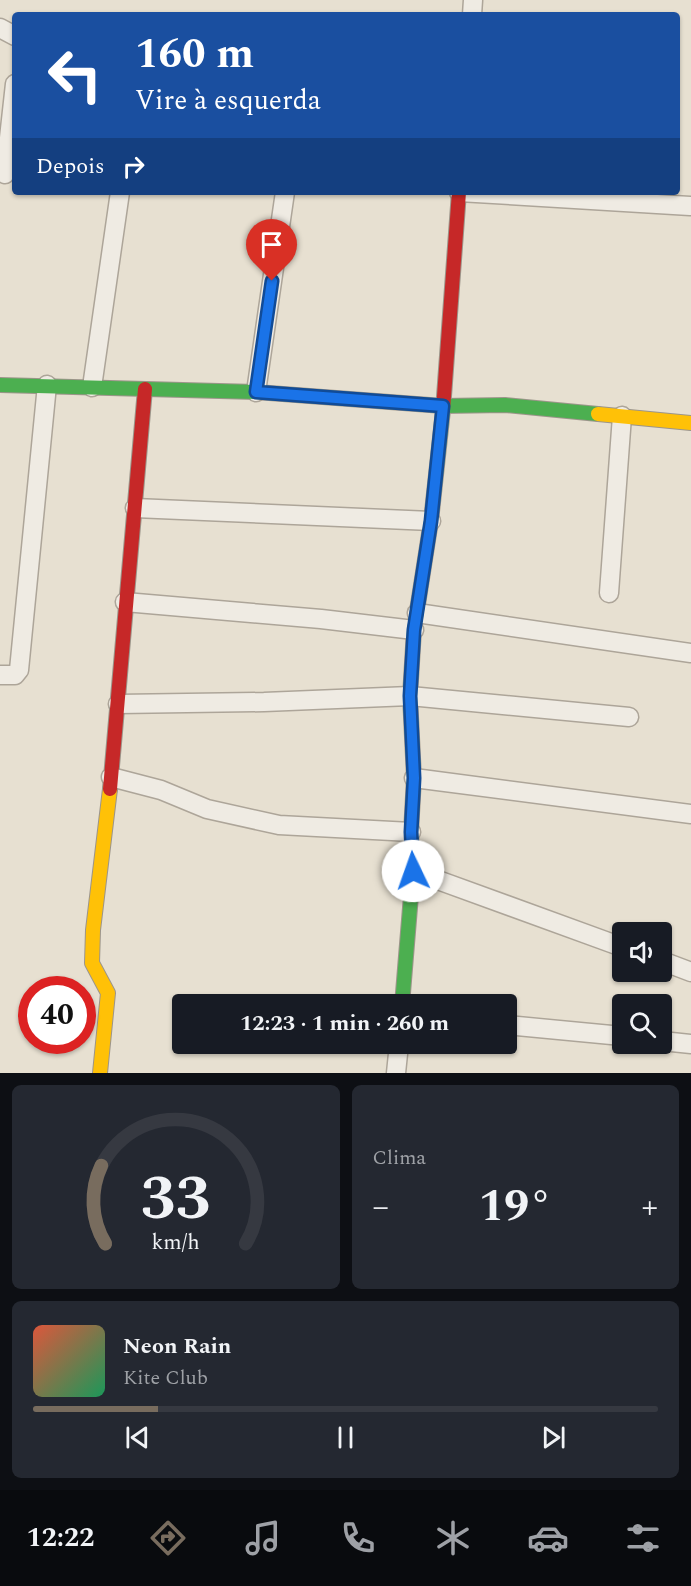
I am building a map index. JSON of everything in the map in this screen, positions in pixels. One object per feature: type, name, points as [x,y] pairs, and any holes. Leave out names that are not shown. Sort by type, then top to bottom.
[{"type":"street","points":[[5,174],[12,111]]},
{"type":"street","points":[[92,387],[120,195]]},
{"type":"street","points":[[256,392],[285,195]]},
{"type":"street","points":[[403,994],[413,871],[411,832],[414,778],[410,696],[415,622],[431,521],[443,406],[459,195]]},
{"type":"street","points":[[508,195],[690,206]]},
{"type":"street","points":[[0,385],[256,392],[443,406],[505,405],[691,423]]},
{"type":"street","points":[[0,675],[15,675],[19,670],[47,386]]},
{"type":"street","points":[[100,1073],[108,993],[92,963],[93,930],[111,777],[145,389]]},
{"type":"street","points":[[609,593],[622,416]]},
{"type":"street","points":[[135,508],[431,521]]},
{"type":"street","points":[[125,602],[321,619],[415,622],[691,653]]},
{"type":"street","points":[[118,704],[264,702],[410,696],[629,717]]},
{"type":"street","points":[[111,777],[161,790],[207,809],[279,825],[411,832]]},
{"type":"street","points":[[414,778],[691,814]]},
{"type":"street","points":[[413,871],[612,943]]},
{"type":"street","points":[[672,965],[691,972]]},
{"type":"street","points":[[517,1026],[612,1035]]},
{"type":"street","points":[[672,1042],[691,1044]]},
{"type":"street","points":[[396,1073],[398,1054]]},
{"type":"traffic: fast","points":[[0,385],[256,392],[443,406],[505,405],[598,414]]},
{"type":"traffic: fast","points":[[403,994],[413,871],[411,832],[414,778],[410,696],[414,630],[431,521],[443,410]]},
{"type":"traffic: slow","points":[[598,414],[691,423]]},
{"type":"traffic: slow","points":[[100,1073],[108,993],[92,963],[93,930],[110,789]]},
{"type":"traffic: jam","points":[[443,410],[459,195]]},
{"type":"traffic: jam","points":[[110,789],[145,389]]},
{"type":"route","points":[[272,281],[256,392],[443,406],[431,521],[414,630],[410,696],[414,778],[411,832],[413,871]]}]
